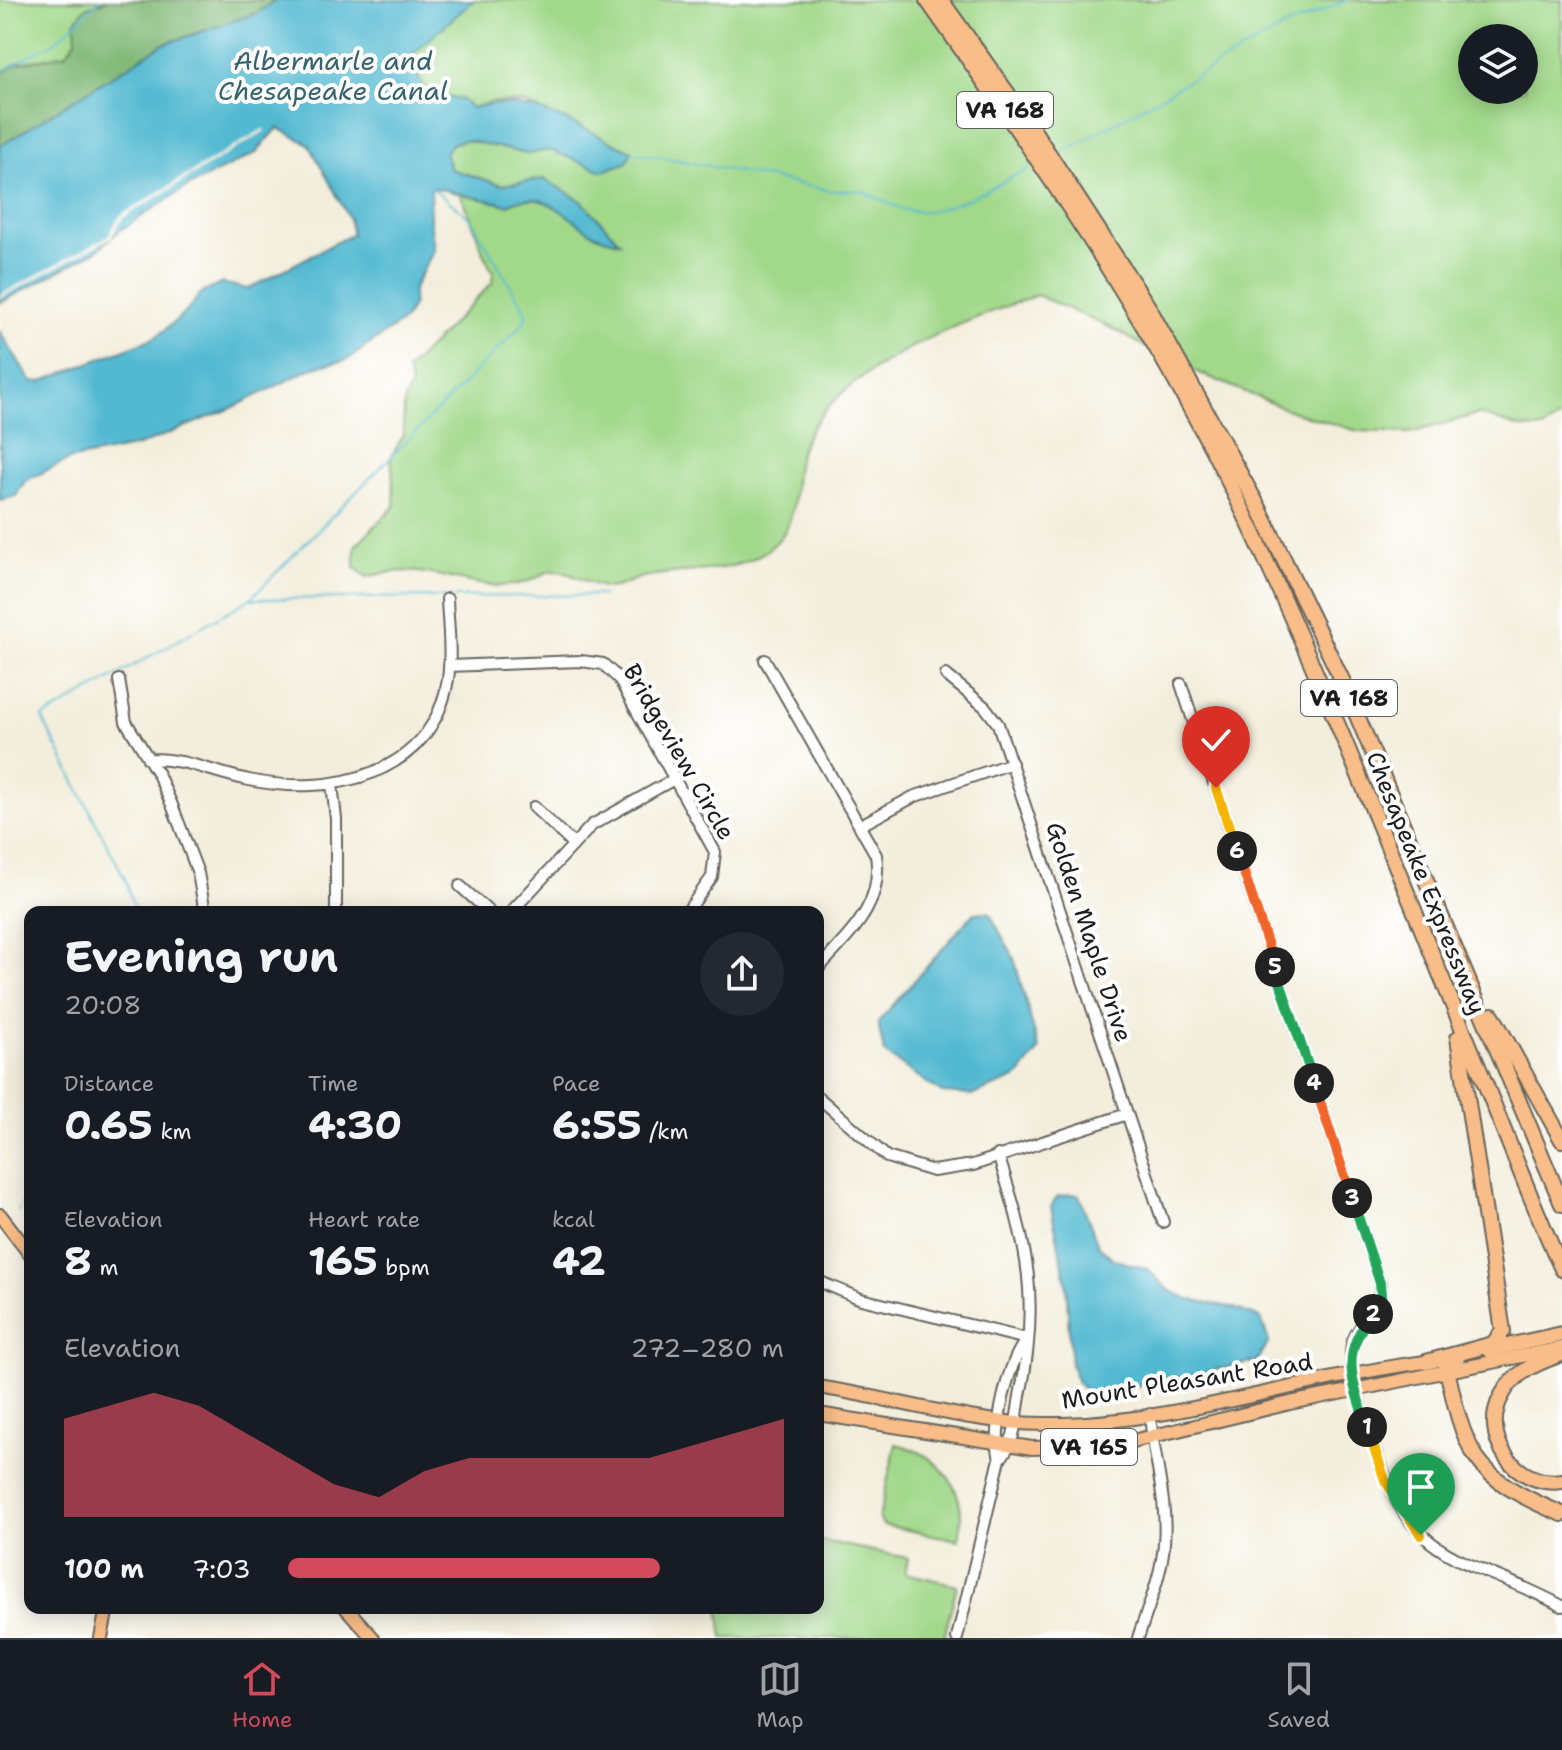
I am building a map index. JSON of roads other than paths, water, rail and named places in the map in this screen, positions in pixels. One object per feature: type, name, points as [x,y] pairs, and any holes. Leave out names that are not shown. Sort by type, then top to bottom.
[{"type":"highway","name":"VA 168","points":[[927,0],[1086,219]]},
{"type":"highway","name":"VA 168","points":[[941,0],[1086,219]]},
{"type":"highway","name":"Chesapeake Expressway","points":[[1086,219],[1184,396],[1251,528],[1415,913],[1559,1263],[1562,1279]]},
{"type":"highway","name":"Chesapeake Expressway","points":[[1086,219],[1176,355],[1266,521],[1343,682],[1562,1204]]},
{"type":"highway","points":[[1415,913],[1463,1057],[1503,1331],[1493,1344],[1426,1362]]},
{"type":"highway","points":[[1466,974],[1484,999],[1562,1140]]},
{"type":"highway","name":"Mount Pleasant Road","points":[[1446,1367],[1562,1334]]},
{"type":"highway","points":[[1562,1351],[1533,1365],[1506,1388],[1498,1403],[1494,1427],[1501,1451],[1519,1470],[1540,1480],[1562,1481]]},
{"type":"highway","points":[[1446,1367],[1466,1439],[1487,1472],[1520,1496],[1562,1514]]},
{"type":"main road","points":[[0,1215],[24,1246]]},
{"type":"main road","name":"Mount Pleasant Road","points":[[824,1415],[996,1444],[1063,1448],[1152,1438],[1446,1367],[1562,1351]]},
{"type":"main road","name":"Mount Pleasant Road","points":[[824,1388],[1015,1423],[1090,1423],[1426,1362],[1446,1367]]},
{"type":"main road","points":[[101,1638],[106,1614]]},
{"type":"main road","points":[[351,1614],[373,1638]]},
{"type":"street","points":[[148,759],[179,759],[250,780],[332,784],[368,776],[407,754],[436,711],[447,684],[449,666],[447,599]]},
{"type":"street","points":[[765,660],[876,855],[874,898],[858,924],[824,962]]},
{"type":"street","name":"Bridgeview Circle","points":[[449,666],[581,661],[603,664],[621,682],[711,840],[717,862],[706,888],[692,906]]},
{"type":"street","name":"Golden Maple Drive","points":[[946,675],[992,715],[1012,763],[1163,1222]]},
{"type":"street","points":[[119,680],[126,722],[148,759],[194,861],[204,906]]},
{"type":"street","points":[[1181,684],[1379,1278],[1379,1304],[1351,1347],[1356,1390],[1385,1480],[1419,1532],[1461,1563],[1562,1606]]},
{"type":"street","points":[[861,825],[913,797],[1012,763]]},
{"type":"street","points":[[516,906],[592,825],[676,778]]},
{"type":"street","points":[[332,784],[336,819],[336,906]]},
{"type":"street","points":[[534,807],[572,843]]},
{"type":"street","points":[[460,886],[482,906]]},
{"type":"street","points":[[824,1102],[879,1151],[908,1166],[952,1170],[1127,1114]]},
{"type":"street","points":[[957,1638],[1000,1459],[1011,1446],[1030,1355],[1027,1339],[1031,1295],[1028,1254],[998,1155]]},
{"type":"street","points":[[824,1284],[861,1299],[1027,1339]]},
{"type":"street","points":[[1000,1459],[996,1444],[1000,1421],[1017,1350],[1027,1339]]},
{"type":"street","points":[[1138,1638],[1159,1571],[1164,1543],[1162,1499],[1150,1414]]},
{"type":"water","name":"Albermarle and Chesapeake Canal","points":[[276,0],[474,0],[408,58],[428,95],[461,99],[471,108],[492,104],[534,109],[632,151],[626,163],[603,171],[550,150],[527,154],[466,140],[453,143],[445,153],[450,169],[502,185],[544,179],[582,201],[620,242],[594,234],[543,201],[521,200],[508,205],[431,187],[430,220],[434,250],[413,289],[413,305],[404,320],[347,360],[314,367],[232,408],[138,446],[68,460],[25,481],[16,496],[0,500],[0,332],[31,381],[40,382],[156,337],[186,312],[200,294],[222,283],[248,289],[352,234],[349,218],[309,144],[278,128],[256,153],[189,186],[119,231],[96,251],[0,303],[0,146],[162,45],[257,13]]},
{"type":"water","points":[[989,912],[1014,958],[1039,1050],[1018,1077],[973,1095],[942,1093],[884,1053],[878,1022],[974,913]]},
{"type":"water","points":[[1079,1195],[1098,1245],[1113,1259],[1147,1269],[1169,1290],[1187,1299],[1231,1307],[1261,1318],[1269,1342],[1257,1361],[1093,1396],[1079,1385],[1071,1365],[1066,1281],[1051,1207],[1057,1197]]},
{"type":"waterway","points":[[0,72],[56,41],[100,0]]},
{"type":"waterway","points":[[1058,155],[1276,31],[1347,0]]},
{"type":"waterway","points":[[630,152],[832,191],[860,191],[914,211],[933,210],[959,202],[1034,166]]},
{"type":"waterway","points":[[133,906],[126,881],[42,718],[250,599],[524,323],[526,312],[470,218],[431,187]]},
{"type":"waterway","points":[[451,597],[603,595]]},
{"type":"waterway","points":[[251,599],[445,597]]},
{"type":"waterway","points":[[18,1211],[24,1201]]}]
